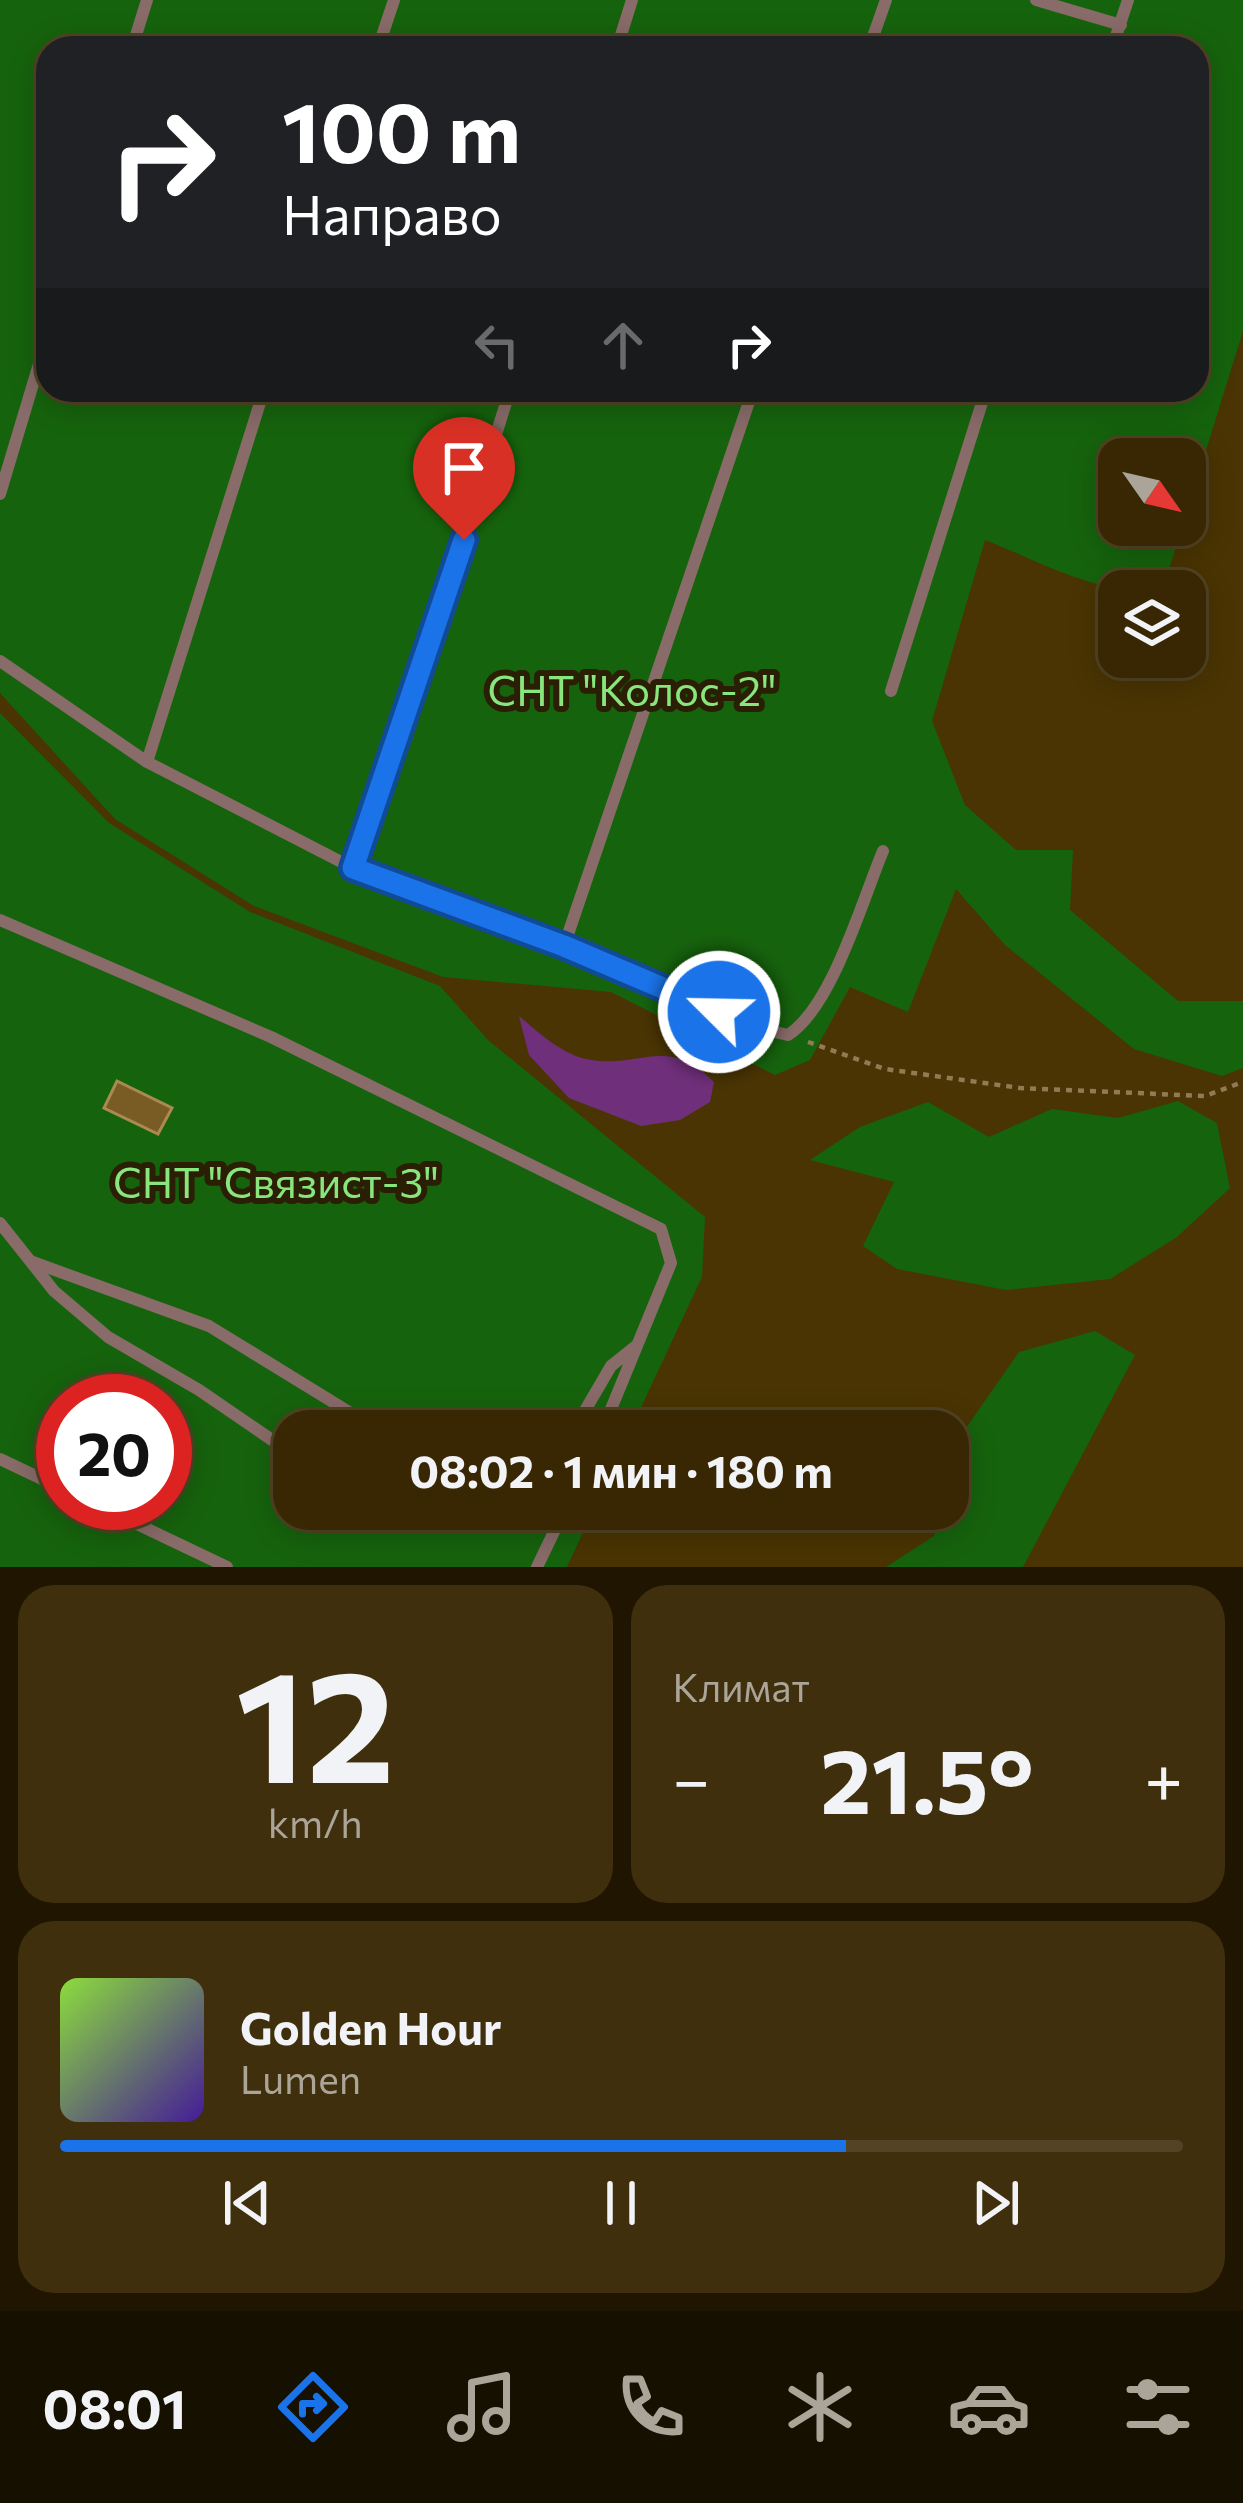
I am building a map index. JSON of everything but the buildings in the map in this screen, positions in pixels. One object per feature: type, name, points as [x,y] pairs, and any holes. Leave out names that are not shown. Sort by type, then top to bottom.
[{"type":"lane","points":[[135,36],[147,0]]},
{"type":"lane","points":[[382,36],[394,0]]},
{"type":"lane","points":[[621,36],[632,0]]},
{"type":"lane","points":[[873,36],[886,0]]},
{"type":"lane","points":[[1036,0],[1121,25]]},
{"type":"lane","points":[[1117,36],[1128,0]]},
{"type":"lane","points":[[0,494],[36,374]]},
{"type":"lane","points":[[147,762],[260,402]]},
{"type":"lane","points":[[353,868],[506,402]]},
{"type":"lane","points":[[564,946],[749,402]]},
{"type":"lane","points":[[891,691],[982,402]]},
{"type":"lane","points":[[0,661],[147,762],[353,868],[564,946],[758,1028],[788,1035],[807,1023],[825,992],[883,851]]},
{"type":"lane","points":[[0,920],[271,1037],[662,1229],[671,1263],[611,1410]]},
{"type":"lane","points":[[0,1223],[54,1291],[108,1337],[273,1441]]},
{"type":"lane","points":[[30,1261],[209,1326],[346,1410]]},
{"type":"lane","points":[[585,1410],[611,1366],[637,1345]]},
{"type":"lane","points":[[0,1459],[36,1476]]},
{"type":"lane","points":[[150,1530],[227,1567]]},
{"type":"lane","points":[[537,1567],[555,1530]]},
{"type":"path","points":[[788,1035],[885,1069],[1020,1088],[1205,1096],[1243,1082]]},
{"type":"green space","name":"СНТ \"Колос-2\"","points":[[0,0],[1243,0],[1243,331],[1206,450],[1206,438],[1098,438],[1098,546],[1176,546],[1169,570],[1098,570],[1098,584],[985,540],[932,721],[965,805],[1016,850],[1073,850],[1070,910],[1178,1001],[1243,1001],[1243,1068],[1222,1076],[1134,1049],[1005,945],[956,889],[908,1012],[850,987],[810,1060],[775,1075],[611,992],[443,977],[254,906],[115,819],[0,693]]},
{"type":"green space","name":"СНТ \"Связист-3\"","points":[[0,713],[109,823],[250,912],[440,986],[488,1040],[705,1217],[702,1277],[640,1410],[273,1410],[273,1530],[584,1530],[567,1567],[0,1567]]},
{"type":"green space","points":[[1178,1101],[1217,1123],[1230,1188],[1177,1237],[1110,1279],[1006,1290],[897,1269],[863,1246],[894,1182],[810,1160],[860,1127],[928,1102],[989,1137],[1052,1109],[1118,1118]]},
{"type":"green space","points":[[1095,1331],[1135,1355],[1023,1567],[886,1567],[934,1536],[936,1530],[969,1530],[969,1424],[1019,1352]]},
{"type":"shaded area","points":[[519,1016],[552,1043],[581,1058],[610,1061],[668,1056],[682,1060],[714,1082],[710,1102],[680,1120],[641,1126],[569,1098],[529,1055]]},
{"type":"route","points":[[464,540],[353,868],[564,946],[719,1012]]}]
